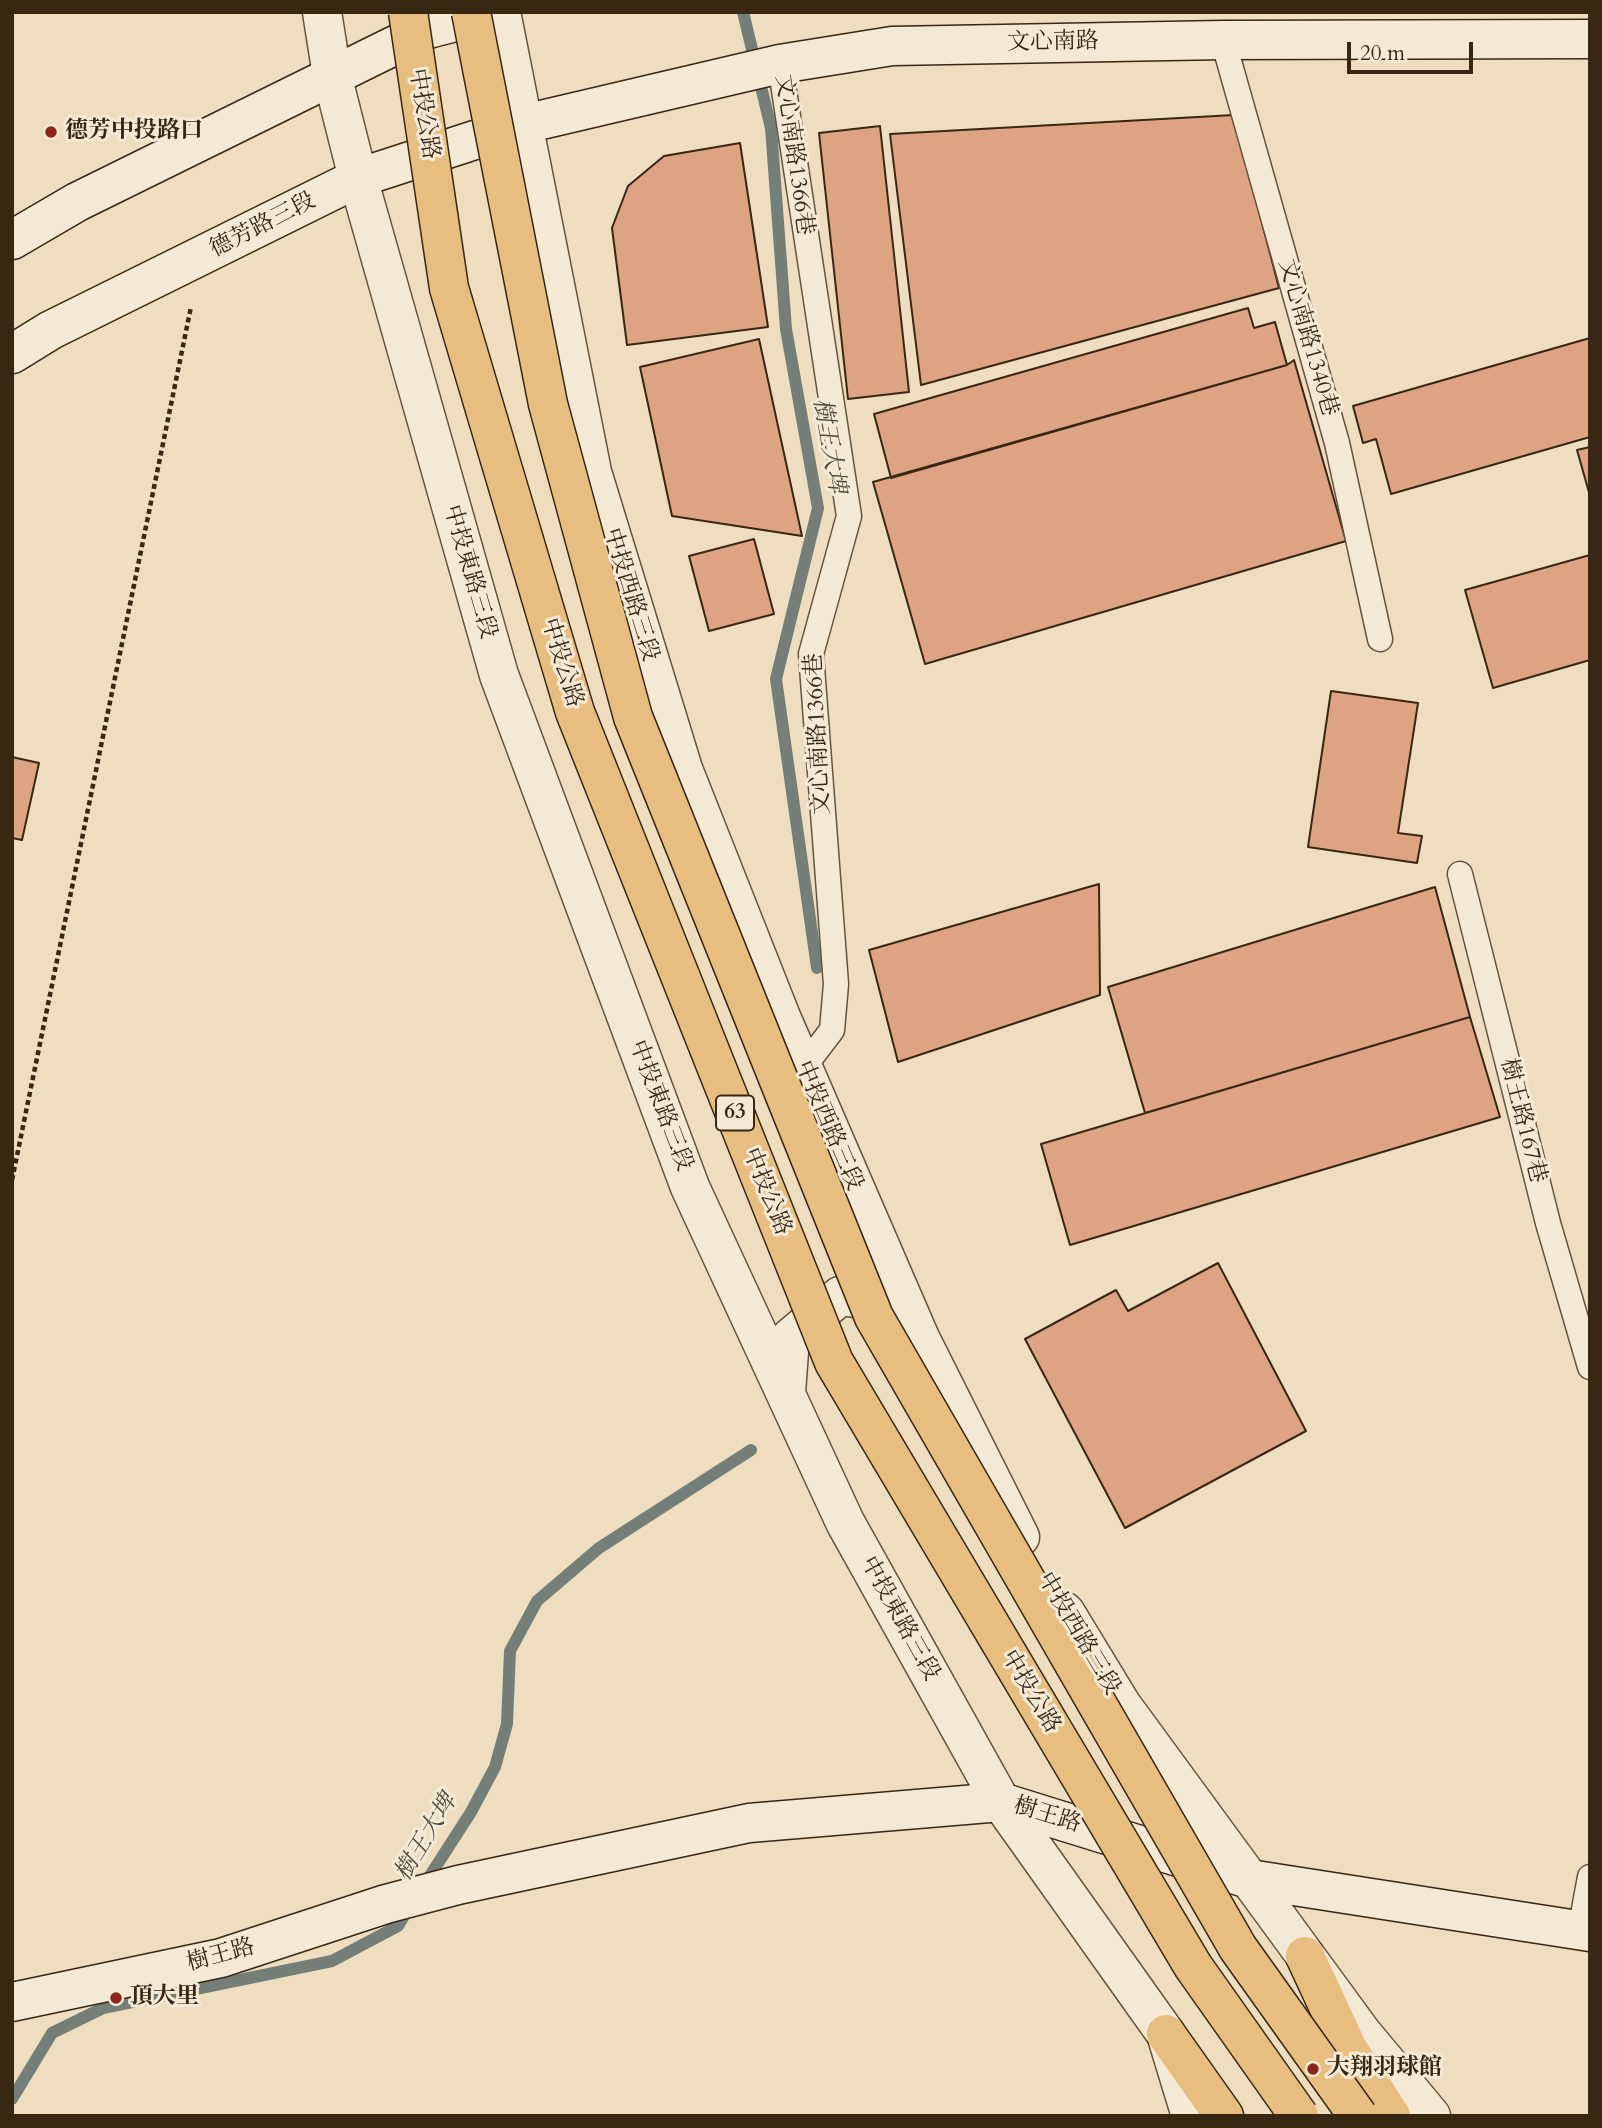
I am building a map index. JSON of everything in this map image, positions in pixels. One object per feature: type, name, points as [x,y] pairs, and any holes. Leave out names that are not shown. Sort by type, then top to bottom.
[{"type":"main road","name":"中投公路","points":[[408,12],[449,288],[575,712],[834,1362],[1193,1966],[1299,2116]]},
{"type":"main road","name":"63","points":[[471,12],[548,404],[633,717],[874,1317],[1238,1948],[1358,2116]]},
{"type":"main road","points":[[1305,1955],[1348,2049],[1391,2116]]},
{"type":"main road","points":[[1167,2034],[1224,2116]]},
{"type":"street","name":"中投東路三段","points":[[322,12],[332,75],[358,178],[499,675],[690,1186],[845,1522],[1001,1802],[1167,2034],[1191,2116]]},
{"type":"street","points":[[12,240],[78,202],[428,29],[494,12]]},
{"type":"street","name":"中投西路三段","points":[[501,12],[592,472],[682,769],[803,1068],[920,1338],[1019,1537],[1121,1704],[1362,2033],[1431,2116]]},
{"type":"street","name":"文心南路","points":[[524,124],[780,64],[892,46],[1223,40],[1590,39]]},
{"type":"street","name":"德芳路三段","points":[[12,354],[51,330],[358,178],[524,124]]},
{"type":"street","points":[[785,1396],[790,1338],[839,1296],[885,1302],[920,1338]]},
{"type":"street","name":"樹王路","points":[[12,2002],[221,1958],[386,1904],[458,1885],[749,1823],[1001,1802],[1249,1878],[1585,1932]]},
{"type":"lane","name":"文心南路1340巷","points":[[1223,40],[1337,443],[1380,639]]},
{"type":"lane","name":"文心南路1366巷","points":[[780,64],[849,516],[811,654],[836,984],[832,1030],[803,1068]]},
{"type":"lane","name":"樹王路167巷","points":[[1460,874],[1548,1223],[1590,1367]]},
{"type":"lane","points":[[1585,1932],[1590,1877]]},
{"type":"path","points":[[12,1180],[202,256]]},
{"type":"building","points":[[1234,115],[1279,288],[921,385],[890,134]]},
{"type":"building","points":[[880,126],[909,392],[848,399],[819,133]]},
{"type":"building","points":[[740,143],[768,327],[627,345],[612,228],[628,186],[664,156]]},
{"type":"building","points":[[1248,308],[1254,328],[1275,322],[1287,365],[891,478],[874,414]]},
{"type":"building","points":[[1590,338],[1590,437],[1391,494],[1376,439],[1363,443],[1353,406]]},
{"type":"building","points":[[759,339],[802,536],[672,516],[640,367]]},
{"type":"building","points":[[1294,360],[1346,541],[925,664],[873,482],[1287,365]]},
{"type":"building","points":[[1590,447],[1590,496],[1577,450]]},
{"type":"building","points":[[754,539],[774,614],[709,631],[689,556]]},
{"type":"building","points":[[1590,555],[1590,660],[1493,688],[1465,590]]},
{"type":"building","points":[[1331,691],[1418,703],[1398,833],[1422,836],[1417,863],[1308,847]]},
{"type":"building","points":[[12,757],[39,763],[22,840],[12,838]]},
{"type":"building","points":[[1099,884],[1100,995],[898,1062],[869,950]]},
{"type":"building","points":[[1435,887],[1470,1017],[1145,1113],[1108,987]]},
{"type":"building","points":[[1470,1017],[1500,1117],[1070,1245],[1041,1144]]},
{"type":"building","points":[[1218,1263],[1306,1431],[1125,1528],[1025,1339],[1116,1290],[1128,1311]]},
{"type":"waterway","name":"樹王大埤","points":[[743,12],[771,128],[786,329],[818,508],[776,679],[817,968]]},
{"type":"waterway","name":"樹王大埤","points":[[424,1885],[471,1812],[495,1767],[507,1724],[510,1651],[537,1601],[599,1548],[751,1450]]},
{"type":"waterway","name":"樹王大埤","points":[[12,2099],[52,2033],[103,2008],[332,1961],[398,1926],[410,1906]]},
{"type":"place","name":"德芳中投路口","points":[[51,132]]},
{"type":"place","name":"頂大里","points":[[116,1998]]},
{"type":"place","name":"大翔羽球館","points":[[1313,2069]]}]
